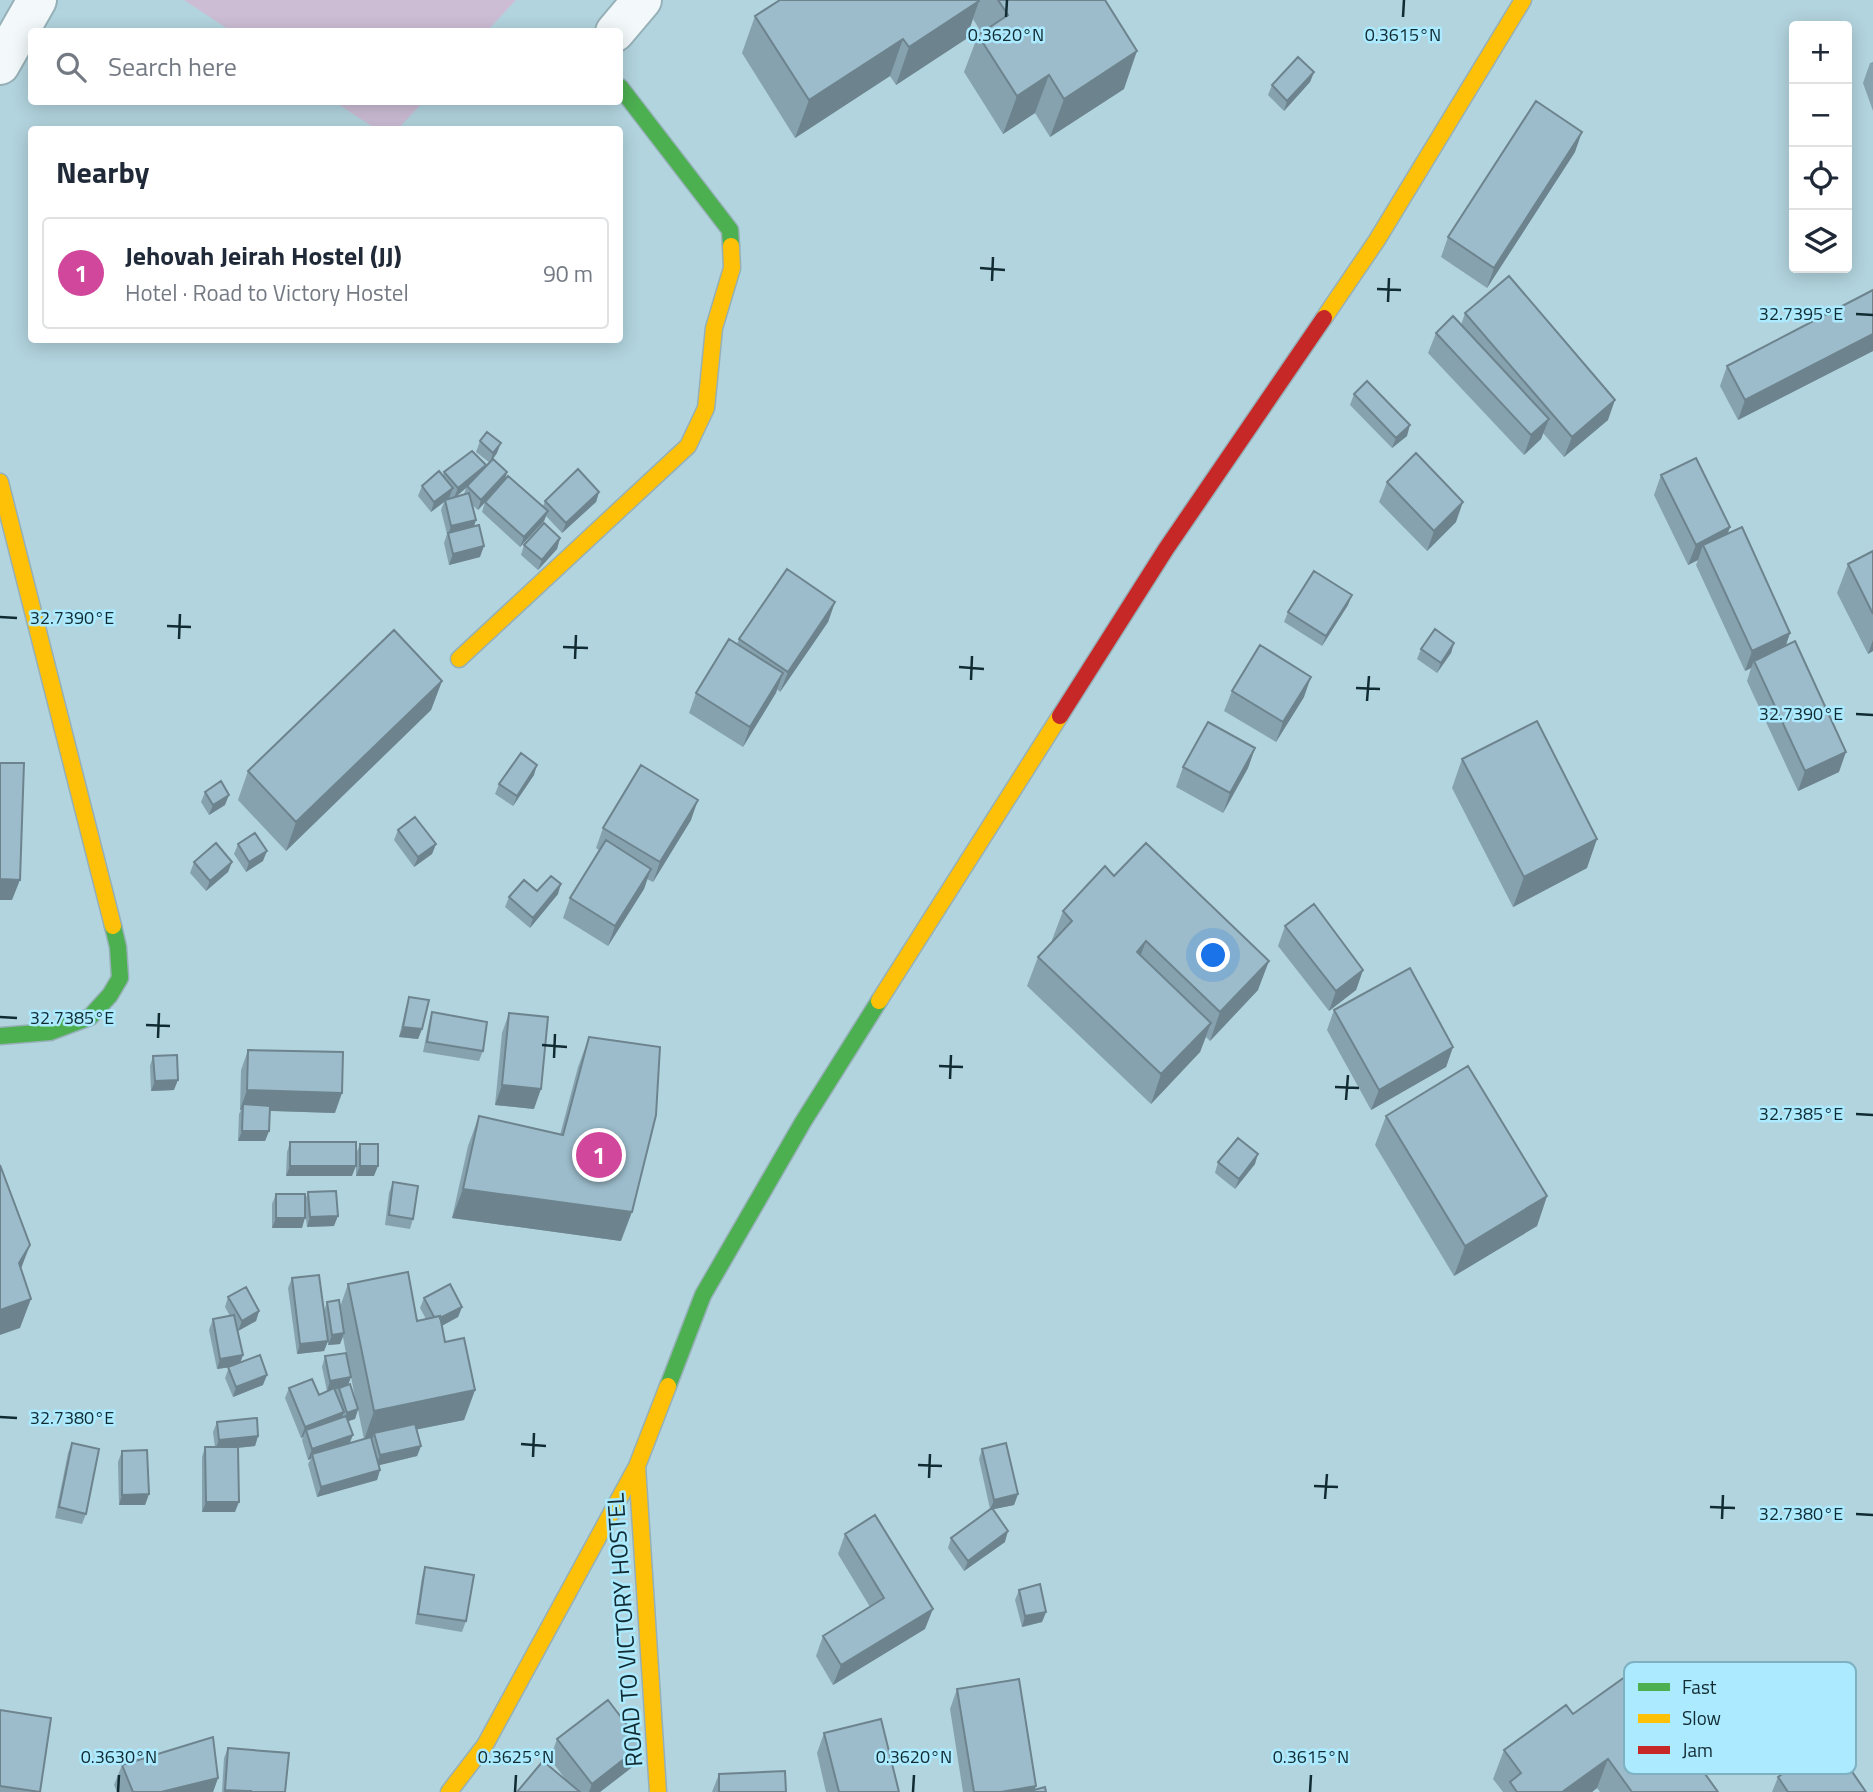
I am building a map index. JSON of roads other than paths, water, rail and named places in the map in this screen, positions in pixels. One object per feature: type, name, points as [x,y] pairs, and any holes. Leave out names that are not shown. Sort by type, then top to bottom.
[{"type":"street","points":[[0,65],[37,0]]},
{"type":"street","points":[[618,28],[642,0]]},
{"type":"street","points":[[449,1792],[485,1745],[637,1466],[703,1295],[803,1122],[1166,548],[1377,240],[1523,0]]},
{"type":"street","points":[[459,659],[688,446],[706,408],[715,328],[732,268],[730,230],[623,91]]},
{"type":"street","points":[[0,482],[118,947],[120,978],[110,995],[90,1017],[50,1032],[0,1036]]},
{"type":"street","name":"ROAD TO VICTORY HOSTEL","points":[[637,1466],[658,1792]]},
{"type":"place","name":"Jehovah Jeirah Hostel (JJ)","points":[[599,1155]]}]
